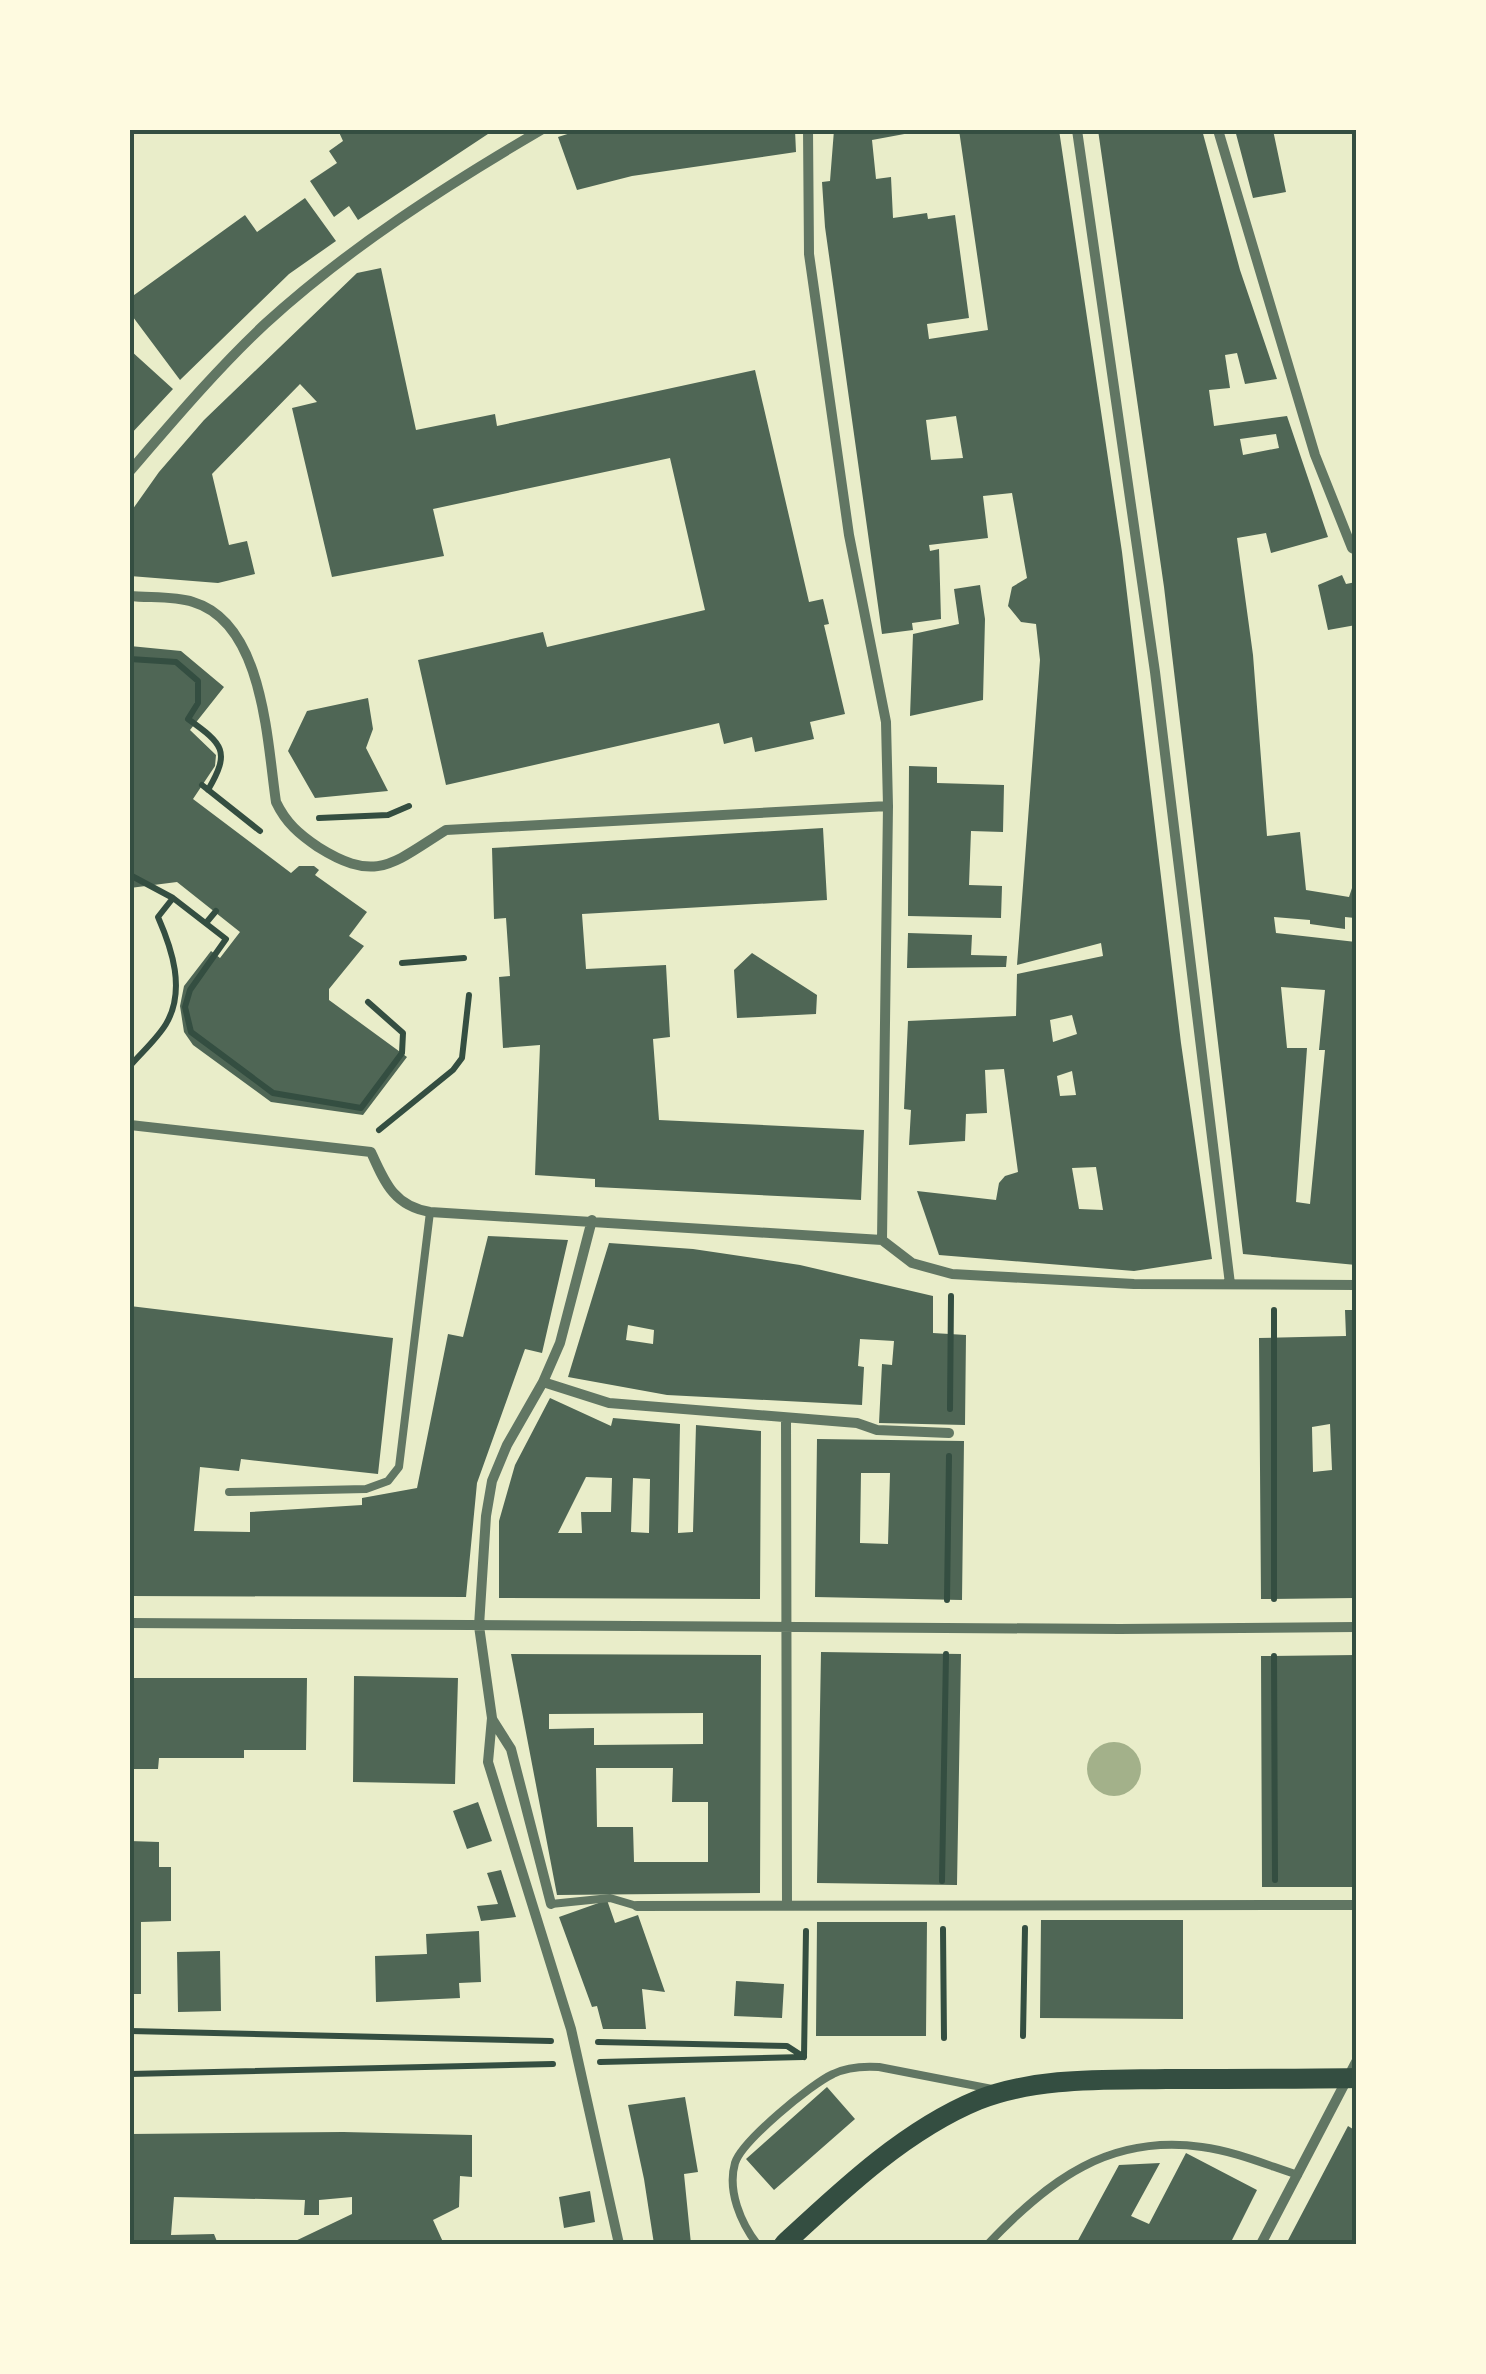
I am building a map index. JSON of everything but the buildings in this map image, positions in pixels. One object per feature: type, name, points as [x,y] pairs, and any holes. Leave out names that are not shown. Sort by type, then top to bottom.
[{"type":"main road","points":[[784,2244],[914,2137],[958,2110],[1006,2092],[1124,2080],[1353,2073]]},
{"type":"street","points":[[130,470],[264,325],[319,278],[407,214],[541,130]]},
{"type":"street","points":[[808,130],[809,254],[849,535],[886,722],[882,1240]]},
{"type":"street","points":[[1077,130],[1152,652],[1230,1284]]},
{"type":"street","points":[[1218,130],[1316,455],[1356,550]]},
{"type":"street","points":[[130,596],[191,601],[208,609],[238,639],[254,676],[276,802],[284,819],[300,835],[360,868],[395,862],[446,830],[888,806]]},
{"type":"street","points":[[130,1125],[371,1152],[388,1190],[414,1209],[430,1212],[882,1240],[912,1263],[952,1274],[1134,1284],[1356,1284]]},
{"type":"street","points":[[592,1220],[560,1343],[492,1480],[479,1626],[492,1718],[488,1762],[572,2029],[619,2244]]},
{"type":"street","points":[[543,1382],[609,1404],[858,1423],[876,1430],[949,1433]]},
{"type":"street","points":[[786,1418],[787,1904]]},
{"type":"street","points":[[130,1623],[1356,1627]]},
{"type":"street","points":[[492,1718],[512,1749],[551,1904]]},
{"type":"street","points":[[637,1906],[1356,1905]]},
{"type":"street","points":[[1261,2244],[1353,2073]]},
{"type":"lane","points":[[230,1492],[366,1489],[388,1481],[399,1466],[430,1212]]},
{"type":"lane","points":[[551,1904],[610,1898],[637,1906]]},
{"type":"lane","points":[[757,2244],[737,2206],[733,2178],[739,2154],[830,2075],[854,2068],[879,2067],[1006,2092]]},
{"type":"lane","points":[[988,2244],[1048,2189],[1078,2168],[1112,2152],[1145,2146],[1200,2146],[1298,2175]]},
{"type":"path","points":[[130,659],[176,662],[198,681],[198,703],[188,719],[214,738],[222,766],[205,788],[269,838]]},
{"type":"path","points":[[305,814],[316,818],[388,815],[409,806]]},
{"type":"path","points":[[130,875],[173,898],[226,939],[190,990],[187,1026],[198,1039],[272,1094]]},
{"type":"path","points":[[130,1066],[166,1024],[173,1005],[174,963],[158,917],[173,898]]},
{"type":"path","points":[[206,923],[216,911]]},
{"type":"path","points":[[402,963],[464,958]]},
{"type":"path","points":[[356,1150],[453,1070],[462,1058],[469,996]]},
{"type":"path","points":[[256,1092],[360,1111],[402,1053],[403,1033],[368,1002]]},
{"type":"path","points":[[173,1005],[186,1007]]},
{"type":"path","points":[[947,1600],[952,1274]]},
{"type":"path","points":[[1274,1338],[1274,1599]]},
{"type":"path","points":[[944,2038],[946,1654]]},
{"type":"path","points":[[1274,1656],[1275,1887]]},
{"type":"path","points":[[1023,2036],[1026,1903]]},
{"type":"path","points":[[804,2056],[806,1904]]},
{"type":"path","points":[[130,2031],[568,2041]]},
{"type":"path","points":[[588,2042],[786,2046],[804,2056]]},
{"type":"path","points":[[585,2063],[804,2056]]},
{"type":"path","points":[[130,2074],[565,2063]]},
{"type":"shaded area","points":[[1114,1742],[1133,1750],[1141,1769],[1133,1788],[1114,1796],[1095,1788],[1087,1769],[1095,1750]]}]
